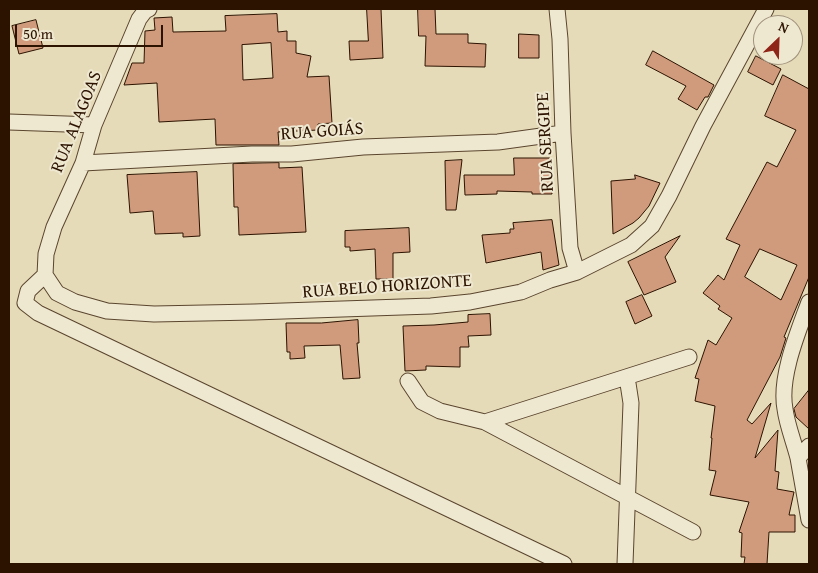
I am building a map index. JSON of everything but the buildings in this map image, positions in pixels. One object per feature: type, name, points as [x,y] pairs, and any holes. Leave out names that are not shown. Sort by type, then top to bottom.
[{"type":"street","name":"RUA ALAGOAS","points":[[45,275],[46,254],[54,228],[83,163],[94,125],[139,19],[145,11],[150,9]]},
{"type":"street","name":"RUA SERGIPE","points":[[557,9],[570,248],[577,272]]},
{"type":"street","name":"RUA BELO HORIZONTE","points":[[45,275],[58,293],[75,302],[107,311],[154,314],[314,311],[431,306],[470,302],[520,292],[577,272],[631,245],[652,226],[766,9]]},
{"type":"street","points":[[9,122],[94,125]]},
{"type":"street","name":"RUA GOIÁS","points":[[83,163],[252,154],[292,154],[364,147],[498,142],[563,133]]},
{"type":"street","points":[[45,275],[28,291],[25,303],[38,313],[564,564]]},
{"type":"street","points":[[809,302],[797,336],[784,394],[784,410],[798,458],[809,520]]},
{"type":"street","points":[[485,422],[689,358]]},
{"type":"street","points":[[625,564],[631,402],[627,377]]},
{"type":"street","points":[[408,381],[422,402],[440,411],[485,422],[693,532]]},
{"type":"street","points":[[798,458],[809,446]]}]
